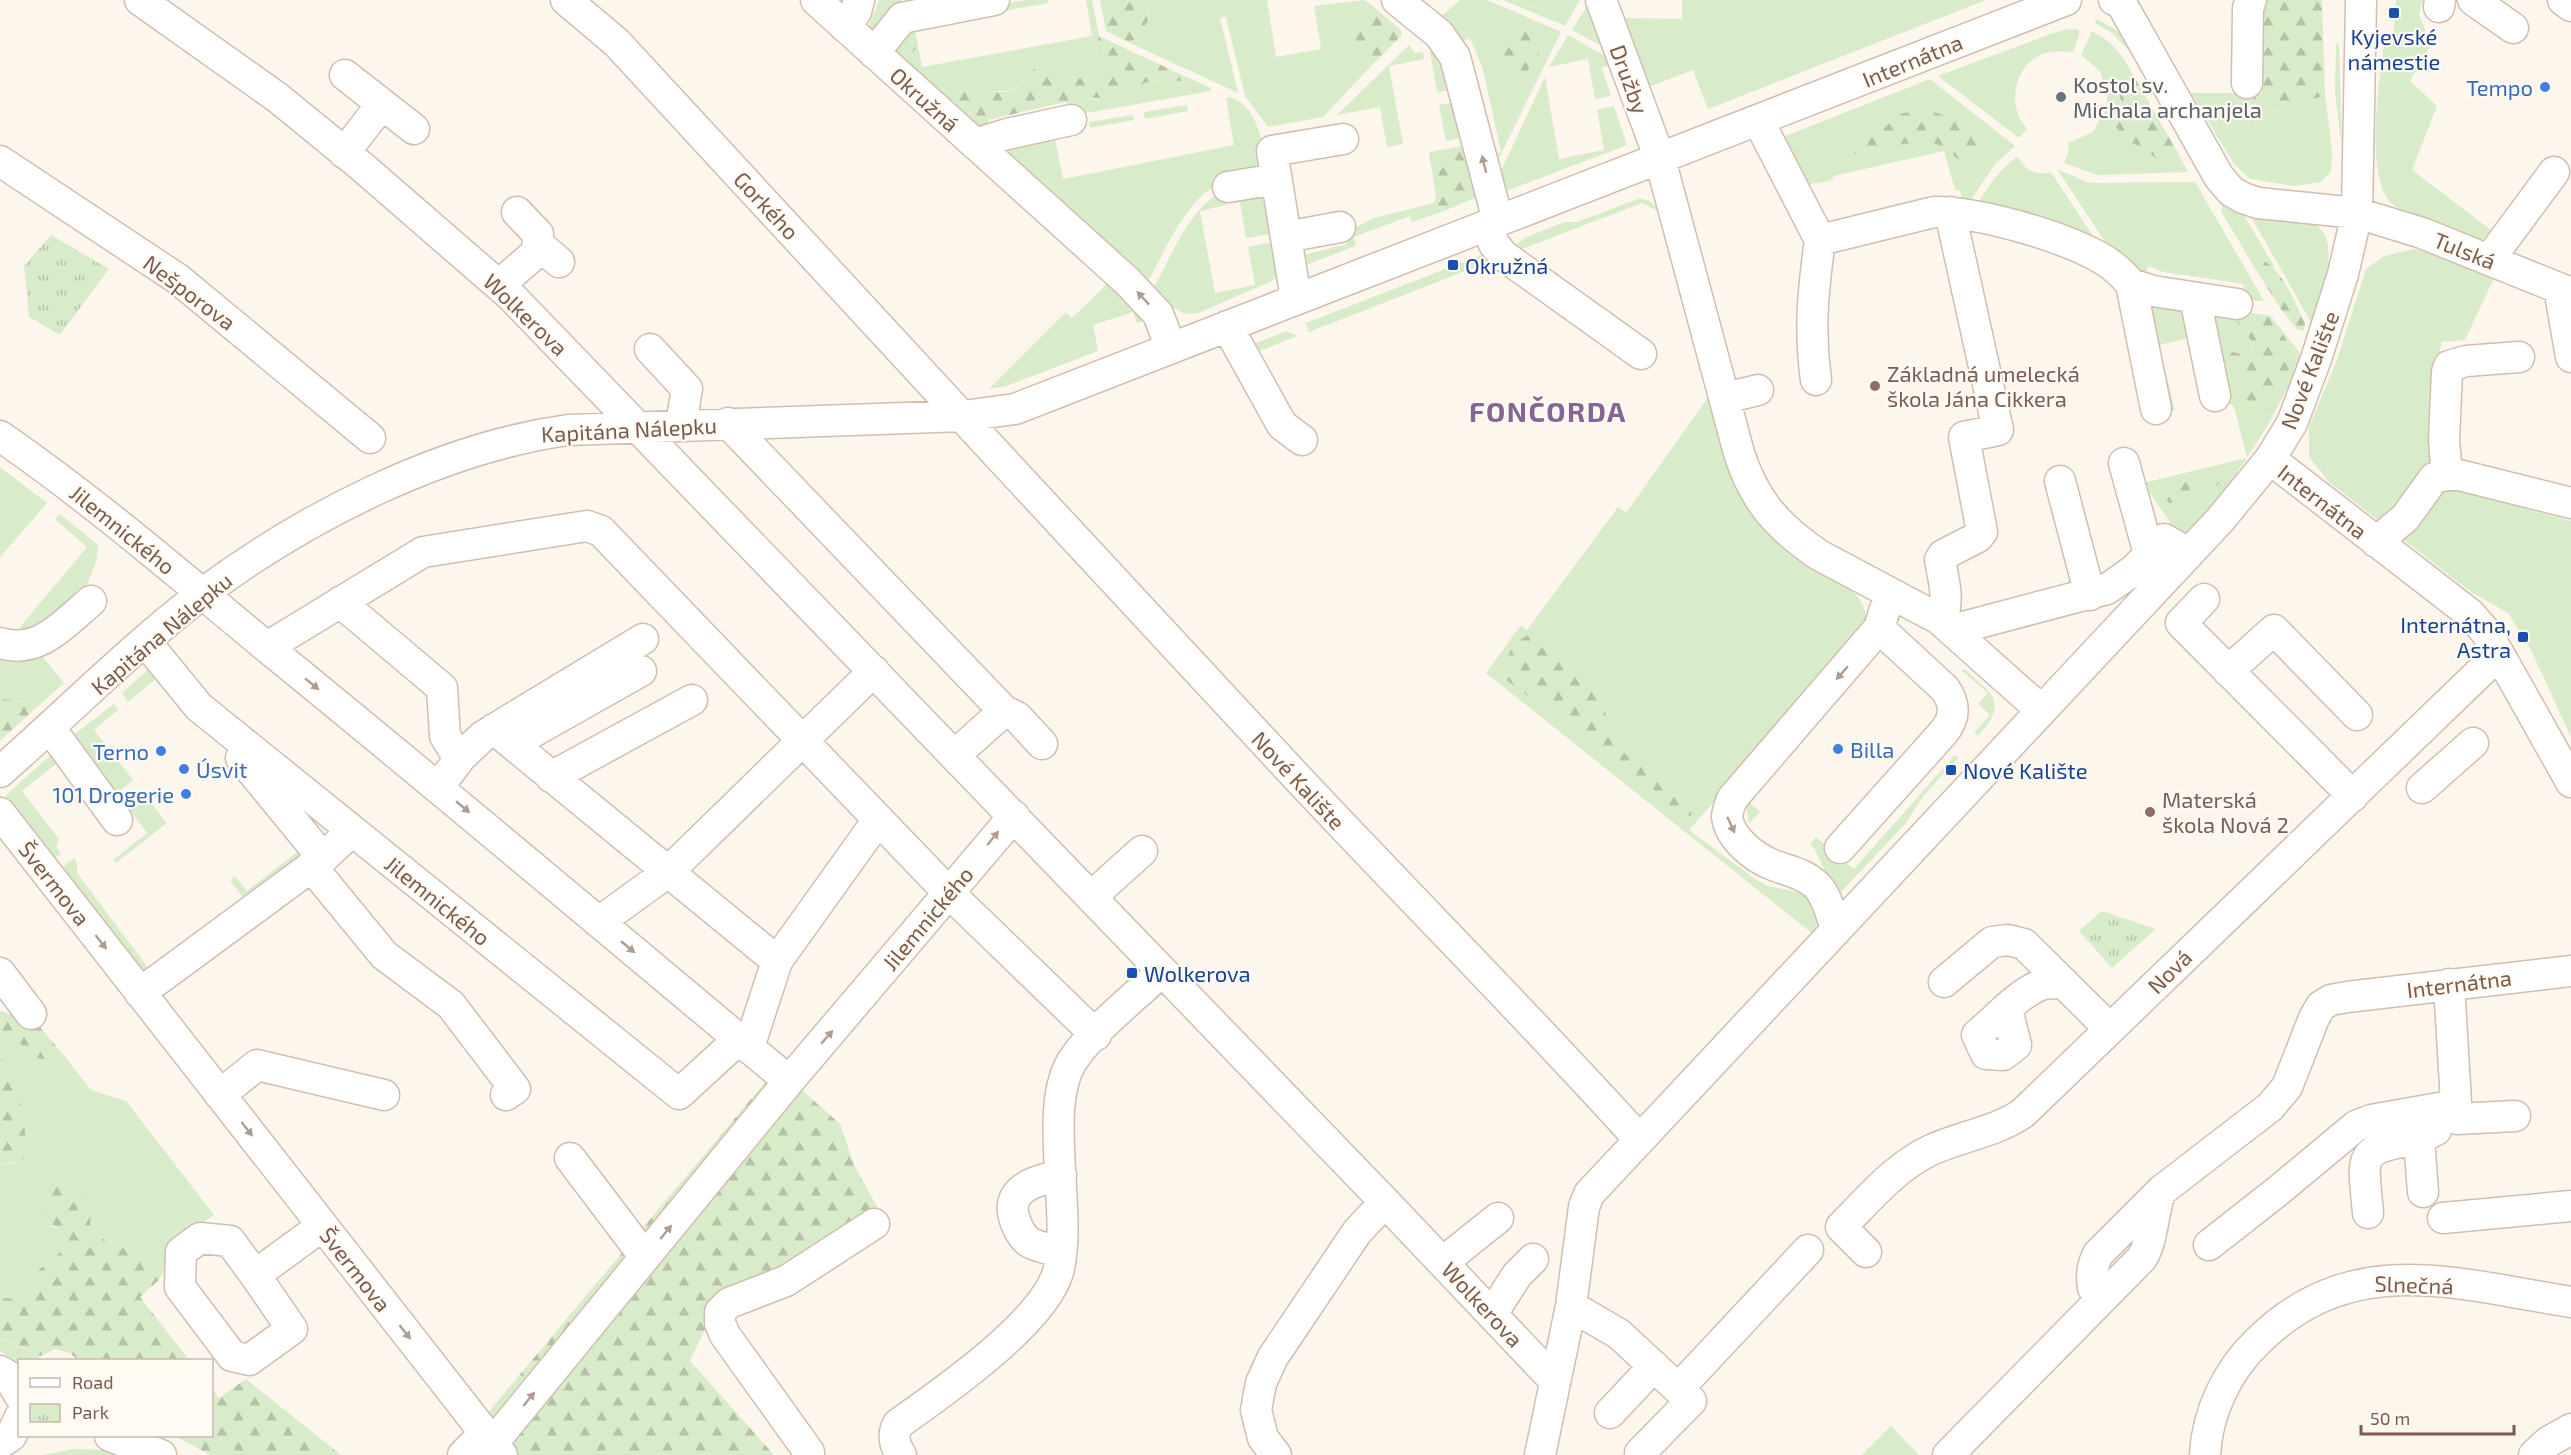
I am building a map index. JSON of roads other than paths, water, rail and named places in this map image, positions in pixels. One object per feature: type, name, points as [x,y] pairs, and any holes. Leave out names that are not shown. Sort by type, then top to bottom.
[{"type":"street","name":"Wolkerova","points":[[140,0],[278,98],[499,285],[1014,816],[1555,1381]]},
{"type":"street","name":"Gorkého","points":[[566,0],[616,42],[963,416]]},
{"type":"street","name":"Okružná","points":[[816,0],[1127,282],[1158,314],[1171,348]]},
{"type":"street","points":[[845,27],[856,12],[859,0]]},
{"type":"street","name":"Okružná","points":[[874,53],[902,18],[994,0]]},
{"type":"street","points":[[1397,0],[1419,32],[1450,47],[1455,57],[1493,224],[1494,244],[1504,256],[1641,354]]},
{"type":"street","name":"Družby","points":[[1601,0],[1660,159],[1745,473],[1753,489],[1770,515],[1788,533],[1819,555],[1889,591],[1947,626],[2041,710]]},
{"type":"street","name":"Internátna","points":[[1660,159],[2066,0]]},
{"type":"street","points":[[2118,0],[2219,177],[2231,191],[2258,203],[2357,213]]},
{"type":"street","points":[[2247,84],[2248,8],[2251,0]]},
{"type":"street","name":"Nové Kalište","points":[[1571,1306],[1584,1207],[1589,1194],[2220,520],[2270,459],[2292,423],[2316,359],[2343,274],[2357,213],[2361,0]]},
{"type":"street","points":[[2473,0],[2513,28]]},
{"type":"street","points":[[2563,0],[2571,6]]},
{"type":"street","points":[[345,75],[414,129]]},
{"type":"street","points":[[344,153],[382,104]]},
{"type":"street","name":"Okružná","points":[[975,144],[1007,134],[1071,120]]},
{"type":"street","points":[[1758,120],[1820,240],[1811,341],[1816,380]]},
{"type":"street","points":[[1296,299],[1272,151],[1342,139]]},
{"type":"street","points":[[1171,348],[1660,159]]},
{"type":"street","name":"Nešporova","points":[[0,161],[177,279],[370,438]]},
{"type":"street","points":[[2489,260],[2554,172]]},
{"type":"street","points":[[1228,187],[1276,179]]},
{"type":"street","points":[[499,285],[548,257],[538,234],[517,212]]},
{"type":"street","points":[[1820,240],[1934,212],[1968,214],[2083,248],[2102,258],[2121,272],[2132,284],[2153,291],[2238,304]]},
{"type":"street","points":[[1950,212],[1998,430],[1964,437],[1982,532],[1978,537],[1943,555],[1940,560],[1947,599],[1947,626],[2090,595],[2106,589],[2134,570],[2164,539],[2188,553]]},
{"type":"street","name":"Tulská","points":[[2357,213],[2422,233],[2565,291]]},
{"type":"street","points":[[1286,237],[1340,227]]},
{"type":"street","points":[[2132,284],[2156,409]]},
{"type":"street","points":[[2565,291],[2571,357]]},
{"type":"street","points":[[2195,298],[2215,396]]},
{"type":"street","points":[[1227,326],[1282,425],[1302,440]]},
{"type":"street","name":"Kapitána Nálepku","points":[[0,772],[145,641],[203,594],[261,554],[324,517],[407,475],[469,451],[526,436],[568,430],[681,424],[963,416],[1015,409],[1171,348]]},
{"type":"street","points":[[650,349],[687,389],[681,424]]},
{"type":"street","points":[[2519,357],[2466,361],[2449,366],[2446,372],[2444,440],[2447,475],[2459,475],[2571,503]]},
{"type":"street","points":[[1725,398],[1758,390]]},
{"type":"street","name":"Nové Kalište","points":[[963,416],[1357,842],[1569,1062],[1639,1139]]},
{"type":"street","points":[[728,423],[1004,711],[1017,717],[1042,744]]},
{"type":"street","name":"Jilemnického","points":[[0,436],[72,488],[439,786],[789,1081],[949,893],[999,830],[1014,816]]},
{"type":"street","name":"Internátna","points":[[2270,459],[2469,613],[2485,631],[2499,654],[2571,782]]},
{"type":"street","points":[[2124,463],[2149,554]]},
{"type":"street","name":"Internátna","points":[[2376,542],[2404,518],[2434,478],[2447,475]]},
{"type":"street","points":[[2060,481],[2090,595]]},
{"type":"street","points":[[267,647],[423,552],[587,526],[601,531],[949,893],[1096,1035]]},
{"type":"street","points":[[1836,929],[1824,896],[1817,885],[1802,875],[1772,865],[1751,854],[1733,832],[1727,816],[1732,799],[1879,628],[1889,591]]},
{"type":"street","points":[[2204,599],[2181,623],[2353,796]]},
{"type":"street","points":[[0,643],[12,646],[36,643],[50,636],[91,601]]},
{"type":"street","points":[[340,602],[442,688],[445,736],[459,759]]},
{"type":"street","points":[[2228,671],[2267,623],[2357,715]]},
{"type":"street","points":[[1840,848],[1942,734],[1953,717],[1954,708],[1945,688],[1879,628]]},
{"type":"street","points":[[439,786],[459,759],[483,736],[643,639]]},
{"type":"street","name":"Jilemnického","points":[[145,641],[200,707],[679,1094],[744,1043]]},
{"type":"street","name":"Nová","points":[[1866,1252],[1841,1227],[1887,1181],[1908,1163],[1929,1151],[1990,1131],[2015,1118],[2046,1093],[2228,914],[2499,654]]},
{"type":"street","points":[[494,729],[533,732],[641,671]]},
{"type":"street","points":[[599,922],[668,872],[874,671]]},
{"type":"street","points":[[552,777],[692,700]]},
{"type":"street","points":[[200,707],[384,955],[451,1005],[515,1089],[506,1095]]},
{"type":"street","points":[[955,755],[1004,711]]},
{"type":"street","points":[[50,728],[117,820]]},
{"type":"street","points":[[494,729],[777,961]]},
{"type":"street","points":[[2421,729],[2449,764]]},
{"type":"street","points":[[2422,788],[2473,742]]},
{"type":"street","name":"Švermova","points":[[0,813],[492,1444]]},
{"type":"street","points":[[744,1043],[777,961],[878,820]]},
{"type":"street","points":[[140,993],[317,862],[352,831]]},
{"type":"street","points":[[1091,897],[1142,851]]},
{"type":"street","points":[[1944,982],[1992,942],[2008,940],[2024,944],[2110,1029]]},
{"type":"street","points":[[901,1455],[896,1447],[893,1433],[898,1424],[990,1354],[1037,1308],[1058,1273],[1064,1221],[1059,1148],[1062,1090],[1074,1058],[1162,971]]},
{"type":"street","name":"Internátna","points":[[2161,1191],[2270,1107],[2287,1087],[2313,1018],[2321,1006],[2331,1000],[2571,971]]},
{"type":"street","points":[[0,973],[31,1014]]},
{"type":"street","points":[[2007,1009],[2041,985],[2064,983]]},
{"type":"street","points":[[2449,984],[2456,1112]]},
{"type":"street","points":[[220,1095],[256,1065],[384,1095]]},
{"type":"street","points":[[463,1455],[492,1444],[789,1081]]},
{"type":"street","points":[[2368,1213],[2364,1164],[2371,1152],[2386,1144],[2419,1139],[2456,1112]]},
{"type":"street","points":[[2209,1245],[2356,1126],[2371,1120],[2456,1112],[2516,1116]]},
{"type":"street","points":[[2419,1139],[2423,1192]]},
{"type":"street","points":[[570,1158],[645,1257]]},
{"type":"street","points":[[1060,1252],[1029,1241],[1018,1230],[1012,1214],[1014,1199],[1022,1189],[1042,1179],[1061,1175]]},
{"type":"street","points":[[2093,1288],[2091,1276],[2098,1254],[2161,1191]]},
{"type":"street","points":[[1949,1453],[2142,1258],[2149,1246],[2156,1205],[2161,1191]]},
{"type":"street","points":[[1276,1455],[1263,1438],[1256,1410],[1261,1383],[1273,1358],[1357,1232],[1385,1202]]},
{"type":"street","points":[[2443,1218],[2571,1206]]},
{"type":"street","points":[[1443,1262],[1498,1218]]},
{"type":"street","points":[[808,1455],[809,1452],[725,1335],[720,1323],[720,1312],[729,1303],[786,1281],[874,1224]]},
{"type":"street","points":[[255,1275],[322,1226]]},
{"type":"street","points":[[1678,1389],[1808,1250]]},
{"type":"street","points":[[1492,1314],[1517,1275],[1533,1259]]},
{"type":"street","name":"Slnečná","points":[[2205,1455],[2206,1437],[2216,1402],[2248,1351],[2273,1326],[2297,1308],[2323,1294],[2364,1282],[2407,1279],[2571,1302]]},
{"type":"street","points":[[1540,1455],[1571,1306],[1619,1334],[1691,1401],[1640,1452]]},
{"type":"street","points":[[1610,1413],[1654,1366]]},
{"type":"street","points":[[0,1371],[8,1376],[18,1393]]},
{"type":"street","points":[[0,1443],[11,1436],[18,1423]]},
{"type":"street","points":[[2534,1455],[2548,1442],[2571,1430]]},
{"type":"street","points":[[113,1437],[161,1455]]},
{"type":"place","name":"Kyjevské námestie","points":[[2394,13]]},
{"type":"place","name":"Tempo","points":[[2545,87]]},
{"type":"place","name":"Kostol sv. Michala archanjela","points":[[2061,97]]},
{"type":"place","name":"Okružná","points":[[1453,265]]},
{"type":"place","name":"Základná umelecká škola Jána Cikkera","points":[[1875,386]]},
{"type":"place","name":"Internátna, Astra","points":[[2523,637]]},
{"type":"place","name":"Billa","points":[[1838,749]]},
{"type":"place","name":"Terno","points":[[161,751]]},
{"type":"place","name":"Úsvit","points":[[184,769]]},
{"type":"place","name":"Nové Kalište","points":[[1951,770]]},
{"type":"place","name":"101 Drogerie","points":[[186,794]]},
{"type":"place","name":"Materská škola Nová 2","points":[[2150,812]]},
{"type":"place","name":"Wolkerova","points":[[1132,973]]},
{"type":"district","name":"FONČORDA","points":[[1548,411]]}]
